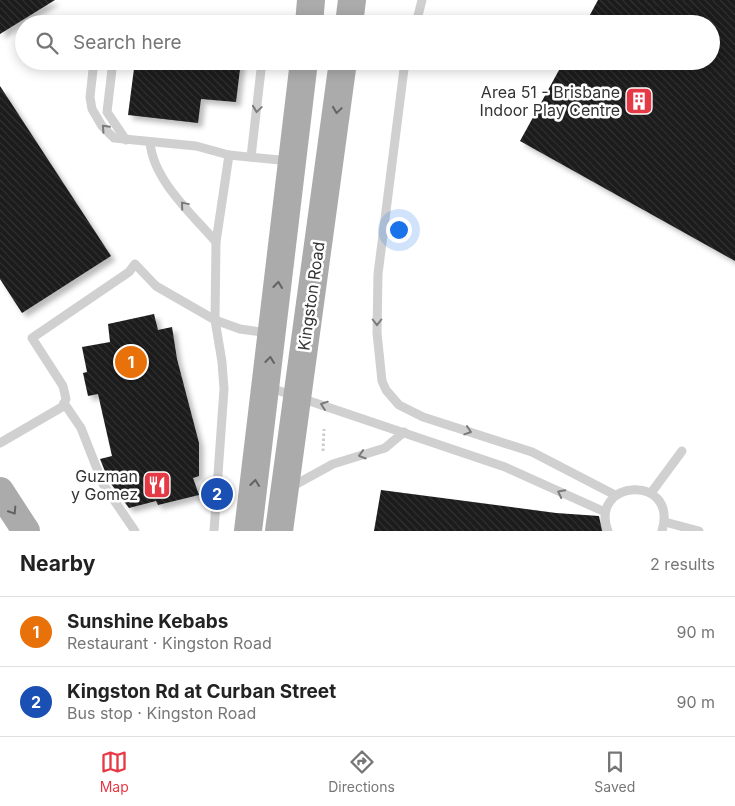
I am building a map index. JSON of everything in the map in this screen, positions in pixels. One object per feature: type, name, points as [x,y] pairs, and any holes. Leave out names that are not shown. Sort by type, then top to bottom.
[{"type":"main road","points":[[309,15],[311,0]]},
{"type":"main road","points":[[350,15],[352,0]]},
{"type":"main road","name":"Kingston Road","points":[[248,531],[273,334],[303,70]]},
{"type":"main road","name":"Kingston Road","points":[[279,531],[343,70]]},
{"type":"main road","points":[[0,491],[26,531]]},
{"type":"lane","points":[[418,15],[422,0]]},
{"type":"lane","points":[[93,70],[90,96],[92,110],[102,126],[114,138],[196,146],[229,154],[292,161]]},
{"type":"lane","points":[[112,70],[107,112],[126,140]]},
{"type":"lane","points":[[251,157],[261,70]]},
{"type":"lane","points":[[404,70],[378,274],[377,333],[382,380],[392,399],[423,417],[532,452],[615,495]]},
{"type":"lane","points":[[150,142],[151,156],[163,180],[216,242]]},
{"type":"lane","points":[[214,531],[224,389],[222,362],[215,320],[216,242],[229,154]]},
{"type":"lane","points":[[0,443],[62,407],[66,398],[63,386],[32,338],[129,272],[135,264],[156,286],[215,320],[240,329],[273,334]]},
{"type":"lane","points":[[266,387],[298,396],[505,467],[605,512]]},
{"type":"lane","points":[[64,403],[81,428],[103,484],[135,531]]},
{"type":"lane","points":[[285,491],[333,464],[385,448],[404,432]]},
{"type":"lane","points":[[651,493],[682,451]]},
{"type":"lane","points":[[608,531],[605,512],[615,495],[633,489],[651,493],[662,506],[664,527],[699,531]]},
{"type":"path","points":[[323,453],[324,429]]},
{"type":"building","points":[[0,0],[55,0],[31,15],[15,15],[15,25],[0,34]]},
{"type":"building","name":"Area 51 - Brisbane Indoor Play Centre","points":[[598,0],[735,0],[735,261],[520,141],[559,70],[720,70],[720,15],[590,15]]},
{"type":"building","points":[[134,70],[240,70],[236,102],[201,99],[198,123],[128,115]]},
{"type":"building","points":[[0,86],[111,256],[22,313],[0,279]]},
{"type":"building","points":[[154,314],[158,330],[172,327],[177,359],[199,443],[199,476],[193,478],[199,495],[158,505],[156,501],[129,508],[109,481],[100,459],[112,456],[98,394],[88,396],[83,373],[87,372],[82,347],[110,342],[108,324]]},
{"type":"building","points":[[381,490],[556,513],[599,516],[602,531],[374,531]]},
{"type":"place","name":"Area 51 - Brisbane Indoor Play Centre","points":[[639,101]]},
{"type":"place","name":"Sunshine Kebabs","points":[[131,362]]},
{"type":"place","name":"Guzman y Gomez","points":[[157,485]]},
{"type":"place","name":"Kingston Rd at Curban Street","points":[[217,494]]}]
